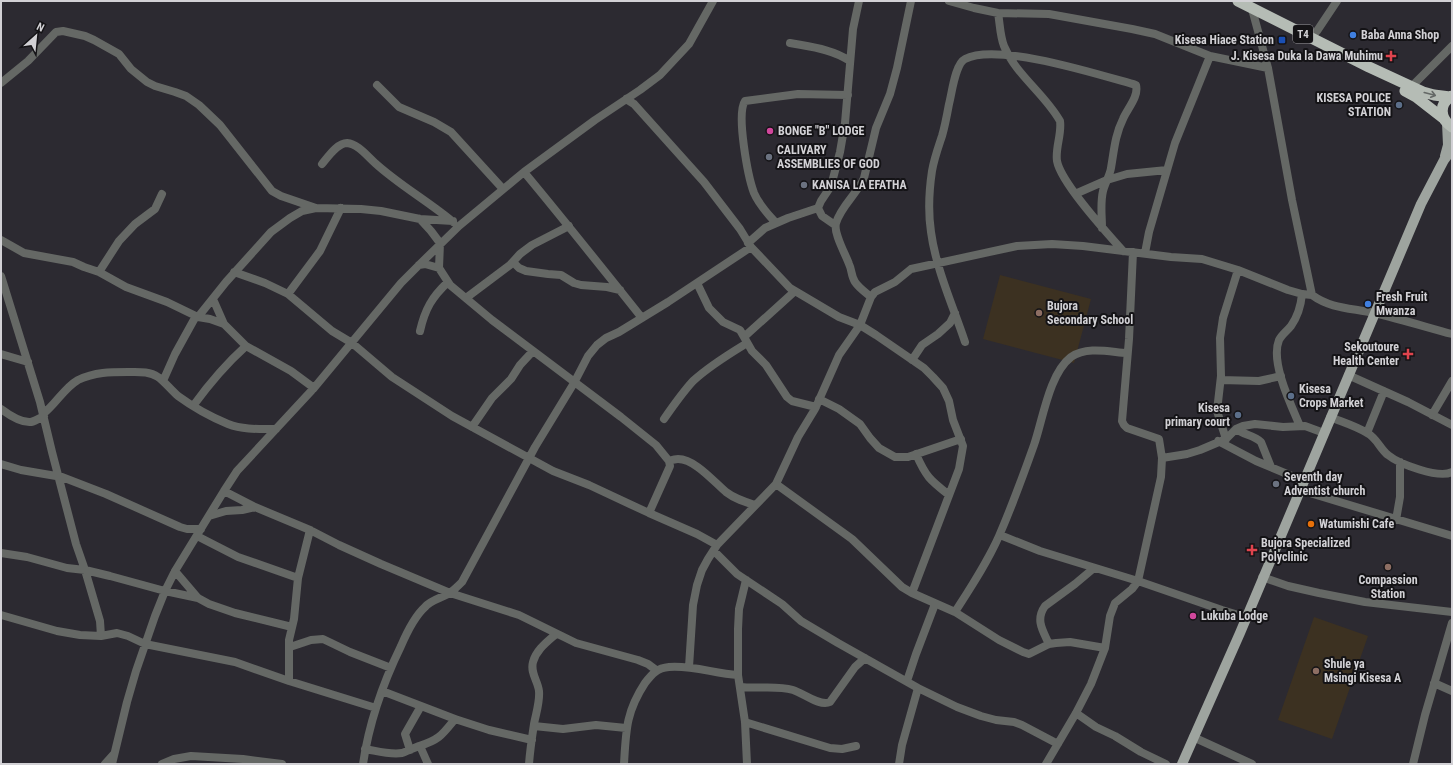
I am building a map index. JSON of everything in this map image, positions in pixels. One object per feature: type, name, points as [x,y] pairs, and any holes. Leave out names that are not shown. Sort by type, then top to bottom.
[{"type":"highway","name":"T4","points":[[1238,1],[1411,87],[1434,95],[1451,97]]},
{"type":"highway","name":"T4","points":[[1369,67],[1416,98],[1447,123]]},
{"type":"highway","name":"T4","points":[[1447,123],[1443,106],[1451,97]]},
{"type":"main road","points":[[1444,160],[1448,145],[1447,123]]},
{"type":"main road","points":[[1182,764],[1421,204],[1444,160],[1452,149]]},
{"type":"street","points":[[112,764],[127,702],[145,644],[166,591],[175,571],[237,471],[314,388],[401,283],[440,244],[456,223],[503,189],[559,145],[660,75],[689,44],[713,1]]},
{"type":"street","points":[[363,764],[365,749],[382,691],[391,668],[416,617],[431,601],[450,593],[462,582],[529,458],[574,383],[588,356],[597,345],[606,338],[619,332],[697,283],[750,245],[765,228],[788,218],[818,208],[831,186],[845,123],[853,29],[859,1]]},
{"type":"street","points":[[871,297],[854,281],[851,275],[850,266],[837,234],[835,225],[864,178],[876,128],[890,94],[897,68],[911,1]]},
{"type":"street","points":[[949,1],[998,13],[1050,14],[1132,29],[1155,34],[1210,56],[1268,68]]},
{"type":"street","points":[[1311,38],[1337,1]]},
{"type":"street","points":[[1252,9],[1268,68],[1292,200],[1312,295]]},
{"type":"street","points":[[998,13],[1002,39],[1008,54],[1060,121],[1056,159],[1058,168],[1075,194],[1102,228],[1123,251]]},
{"type":"street","points":[[1,83],[28,61],[56,32],[63,31],[84,36],[119,54],[131,69],[147,82],[186,96],[203,109],[220,125],[272,191],[281,196],[316,208]]},
{"type":"street","points":[[992,54],[1002,39]]},
{"type":"street","points":[[790,43],[828,50],[841,55],[850,61]]},
{"type":"street","points":[[1411,87],[1452,46]]},
{"type":"street","points":[[841,55],[851,50]]},
{"type":"street","points":[[965,342],[938,264],[931,233],[929,196],[932,170],[944,130],[957,68],[964,59],[973,56],[1008,54],[1136,85],[1137,88],[1132,104],[1123,118],[1118,131],[1112,160],[1112,169],[1103,191],[1100,209],[1102,228]]},
{"type":"street","points":[[1145,253],[1149,232],[1175,143],[1210,56]]},
{"type":"street","points":[[377,85],[399,107],[434,122],[452,132],[503,189]]},
{"type":"street","points":[[776,223],[761,206],[754,194],[751,184],[742,133],[742,106],[745,101],[798,94],[848,95]]},
{"type":"street","points":[[626,99],[634,104],[704,182],[740,229],[750,245],[795,291],[839,317],[876,335],[912,360],[928,373],[942,388],[949,401],[953,420],[963,446],[963,453],[959,469],[912,593]]},
{"type":"street","points":[[322,164],[340,145],[346,143],[352,144],[395,179],[456,223]]},
{"type":"street","points":[[1075,194],[1107,180],[1127,174],[1167,170]]},
{"type":"street","points":[[524,172],[642,318]]},
{"type":"street","points":[[99,272],[119,241],[135,224],[155,209],[162,194]]},
{"type":"street","points":[[163,381],[171,361],[197,316],[213,299],[234,272],[271,232],[302,211],[316,208],[361,208],[420,219],[456,223]]},
{"type":"street","points":[[288,294],[320,251],[341,208]]},
{"type":"street","points":[[818,208],[822,216],[835,225]]},
{"type":"street","points":[[420,219],[440,244],[439,268],[448,282],[533,351],[656,445],[669,461],[669,470],[648,513]]},
{"type":"street","points":[[466,298],[486,284],[532,245],[568,226]]},
{"type":"street","points":[[1,240],[24,253],[73,262],[99,272],[126,287],[166,302],[197,316],[224,324]]},
{"type":"street","points":[[689,667],[691,628],[697,585],[702,570],[715,548],[776,484],[798,437],[817,403],[839,355],[860,326],[871,297],[875,292],[895,282],[911,270],[1023,245],[1052,244],[1202,259],[1238,270],[1288,290],[1312,295],[1320,301],[1330,305],[1374,313],[1452,334]]},
{"type":"street","points":[[1046,764],[1091,684],[1105,648],[1110,616],[1115,603],[1132,589],[1138,581],[1158,490],[1162,458],[1161,443],[1159,439],[1127,428],[1122,421],[1132,252]]},
{"type":"street","points":[[513,262],[519,268],[526,271],[561,275],[580,285],[608,287],[620,290]]},
{"type":"street","points":[[419,265],[425,264],[439,268]]},
{"type":"street","points":[[1238,270],[1223,318],[1220,338],[1221,380],[1217,411],[1222,440],[1243,455],[1271,467],[1302,485],[1396,520],[1452,536]]},
{"type":"street","points":[[234,272],[265,283],[288,294],[332,332],[352,343],[392,377],[452,416],[553,471],[589,485],[690,531],[715,548],[727,565],[746,580],[782,604],[801,621],[865,658],[918,688],[957,707],[996,720],[1014,722],[1058,744]]},
{"type":"street","points":[[1,276],[40,402],[76,544],[100,621],[102,636]]},
{"type":"street","points":[[420,331],[430,301],[448,282]]},
{"type":"street","points":[[697,283],[709,308],[723,322],[740,330],[752,351],[766,365],[787,397],[792,402],[817,403],[839,409],[860,424],[879,448],[895,457],[908,457],[961,439]]},
{"type":"street","points":[[664,419],[676,401],[694,381],[746,340],[795,291]]},
{"type":"street","points":[[1300,426],[1284,390],[1277,347],[1282,334],[1291,325],[1298,314],[1302,294]]},
{"type":"street","points":[[213,299],[224,324],[246,346],[291,371],[314,388]]},
{"type":"street","points":[[912,360],[922,344],[938,334],[950,323],[955,313]]},
{"type":"street","points":[[193,406],[222,370],[246,346]]},
{"type":"street","points":[[955,612],[988,560],[1000,535],[1024,474],[1051,391],[1063,365],[1072,356],[1090,350],[1127,353]]},
{"type":"street","points":[[472,427],[492,398],[511,379],[520,365],[533,351]]},
{"type":"street","points":[[1,354],[28,362]]},
{"type":"street","points":[[1,409],[16,418],[31,422],[43,415],[71,385],[78,381],[99,373],[144,372],[152,374],[163,381],[178,396],[193,406],[229,425],[249,429],[276,429]]},
{"type":"street","points":[[1348,375],[1452,425]]},
{"type":"street","points":[[1221,380],[1259,381],[1281,376]]},
{"type":"street","points":[[1432,415],[1452,381]]},
{"type":"street","points":[[1367,433],[1384,391]]},
{"type":"street","points":[[40,402],[52,406]]},
{"type":"street","points":[[1330,417],[1367,433],[1375,439],[1386,454],[1400,462],[1439,474],[1447,474],[1452,472]]},
{"type":"street","points":[[1162,458],[1186,454],[1222,440],[1236,429],[1254,424],[1305,426],[1324,433]]},
{"type":"street","points":[[1236,429],[1241,433],[1258,439],[1261,442],[1271,467]]},
{"type":"street","points":[[916,454],[925,474],[930,480],[949,495]]},
{"type":"street","points":[[669,461],[678,459],[688,462],[703,470],[727,493],[755,505]]},
{"type":"street","points":[[1396,520],[1400,497],[1400,462]]},
{"type":"street","points":[[1,464],[21,470],[58,475],[106,494],[173,524],[187,529],[201,529]]},
{"type":"street","points":[[1,472],[9,467]]},
{"type":"street","points":[[776,484],[852,539],[879,564],[894,581],[912,593],[955,612],[998,640],[1029,654],[1034,653],[1049,644],[1070,642],[1105,648]]},
{"type":"street","points":[[224,491],[255,507],[310,530],[353,552],[450,593],[519,615],[556,634],[586,646],[638,660],[648,664],[656,670]]},
{"type":"street","points":[[209,516],[226,511],[255,507]]},
{"type":"street","points":[[187,529],[195,539],[238,557],[298,578]]},
{"type":"street","points":[[289,681],[289,640],[298,578],[310,530]]},
{"type":"street","points":[[1000,535],[1040,551],[1138,581],[1245,617]]},
{"type":"street","points":[[1,553],[33,558],[67,568],[85,570],[198,598],[234,613],[292,627]]},
{"type":"street","points":[[1049,644],[1039,619],[1042,610],[1045,606],[1094,568]]},
{"type":"street","points":[[175,571],[198,598]]},
{"type":"street","points":[[1262,577],[1288,586],[1342,598],[1452,612]]},
{"type":"street","points":[[746,580],[738,618],[738,675],[745,722],[747,764]]},
{"type":"street","points":[[907,681],[913,661],[936,604]]},
{"type":"street","points":[[1,615],[57,631],[80,635],[102,636],[117,633],[128,636],[145,644],[235,662],[289,681],[376,708]]},
{"type":"street","points":[[1413,764],[1434,683],[1452,623]]},
{"type":"street","points":[[529,764],[539,698],[539,687],[533,673],[532,663],[535,655],[543,645],[556,634]]},
{"type":"street","points":[[290,647],[311,640],[323,639],[350,652],[391,668]]},
{"type":"street","points":[[741,687],[783,687],[803,694],[817,702],[827,704],[855,667],[865,658]]},
{"type":"street","points":[[624,764],[626,728],[631,709],[641,690],[656,670],[670,667],[689,667],[738,675]]},
{"type":"street","points":[[1434,683],[1452,691]]},
{"type":"street","points":[[899,764],[902,745],[918,688]]},
{"type":"street","points":[[382,691],[455,719],[489,730],[532,740]]},
{"type":"street","points":[[410,750],[405,734],[421,706]]},
{"type":"street","points":[[1076,713],[1096,727],[1166,764]]},
{"type":"street","points":[[365,749],[400,753],[429,744],[444,734],[455,719]]},
{"type":"street","points":[[745,722],[830,748],[842,749],[856,746]]},
{"type":"street","points":[[534,726],[562,729],[596,725],[626,728]]},
{"type":"street","points":[[1193,737],[1252,764]]},
{"type":"street","points":[[420,746],[428,764]]},
{"type":"street","points":[[105,764],[115,754]]},
{"type":"street","points":[[162,764],[174,759],[190,756],[243,758],[282,764]]},
{"type":"shaded area","name":"Bujora Secondary School","points":[[1000,275],[1091,299],[1074,363],[983,339]]},
{"type":"shaded area","points":[[1314,617],[1368,636],[1332,739],[1278,720]]},
{"type":"place","name":"Baba Anna Shop","points":[[1353,35]]},
{"type":"place","name":"Kisesa Hiace Station","points":[[1282,40]]},
{"type":"place","name":"J. Kisesa Duka la Dawa Muhimu","points":[[1391,56]]},
{"type":"place","name":"KISESA POLICE STATION","points":[[1399,105]]},
{"type":"place","name":"BONGE \"B\" LODGE","points":[[770,131]]},
{"type":"place","name":"CALIVARY ASSEMBLIES OF GOD","points":[[769,157]]},
{"type":"place","name":"KANISA LA EFATHA","points":[[804,185]]},
{"type":"place","name":"Fresh Fruit Mwanza","points":[[1368,304]]},
{"type":"place","name":"Bujora Secondary School","points":[[1039,313]]},
{"type":"place","name":"Sekoutoure Health Center","points":[[1408,354]]},
{"type":"place","name":"Kisesa Crops Market","points":[[1291,396]]},
{"type":"place","name":"Kisesa primary court","points":[[1238,415]]},
{"type":"place","name":"Seventh day Adventist church","points":[[1276,484]]},
{"type":"place","name":"Watumishi Cafe","points":[[1311,524]]},
{"type":"place","name":"Bujora Specialized Polyclinic","points":[[1252,550]]},
{"type":"place","name":"Compassion Station","points":[[1388,567]]},
{"type":"place","name":"Lukuba Lodge","points":[[1193,616]]},
{"type":"place","name":"Shule ya Msingi Kisesa A","points":[[1316,671]]}]
